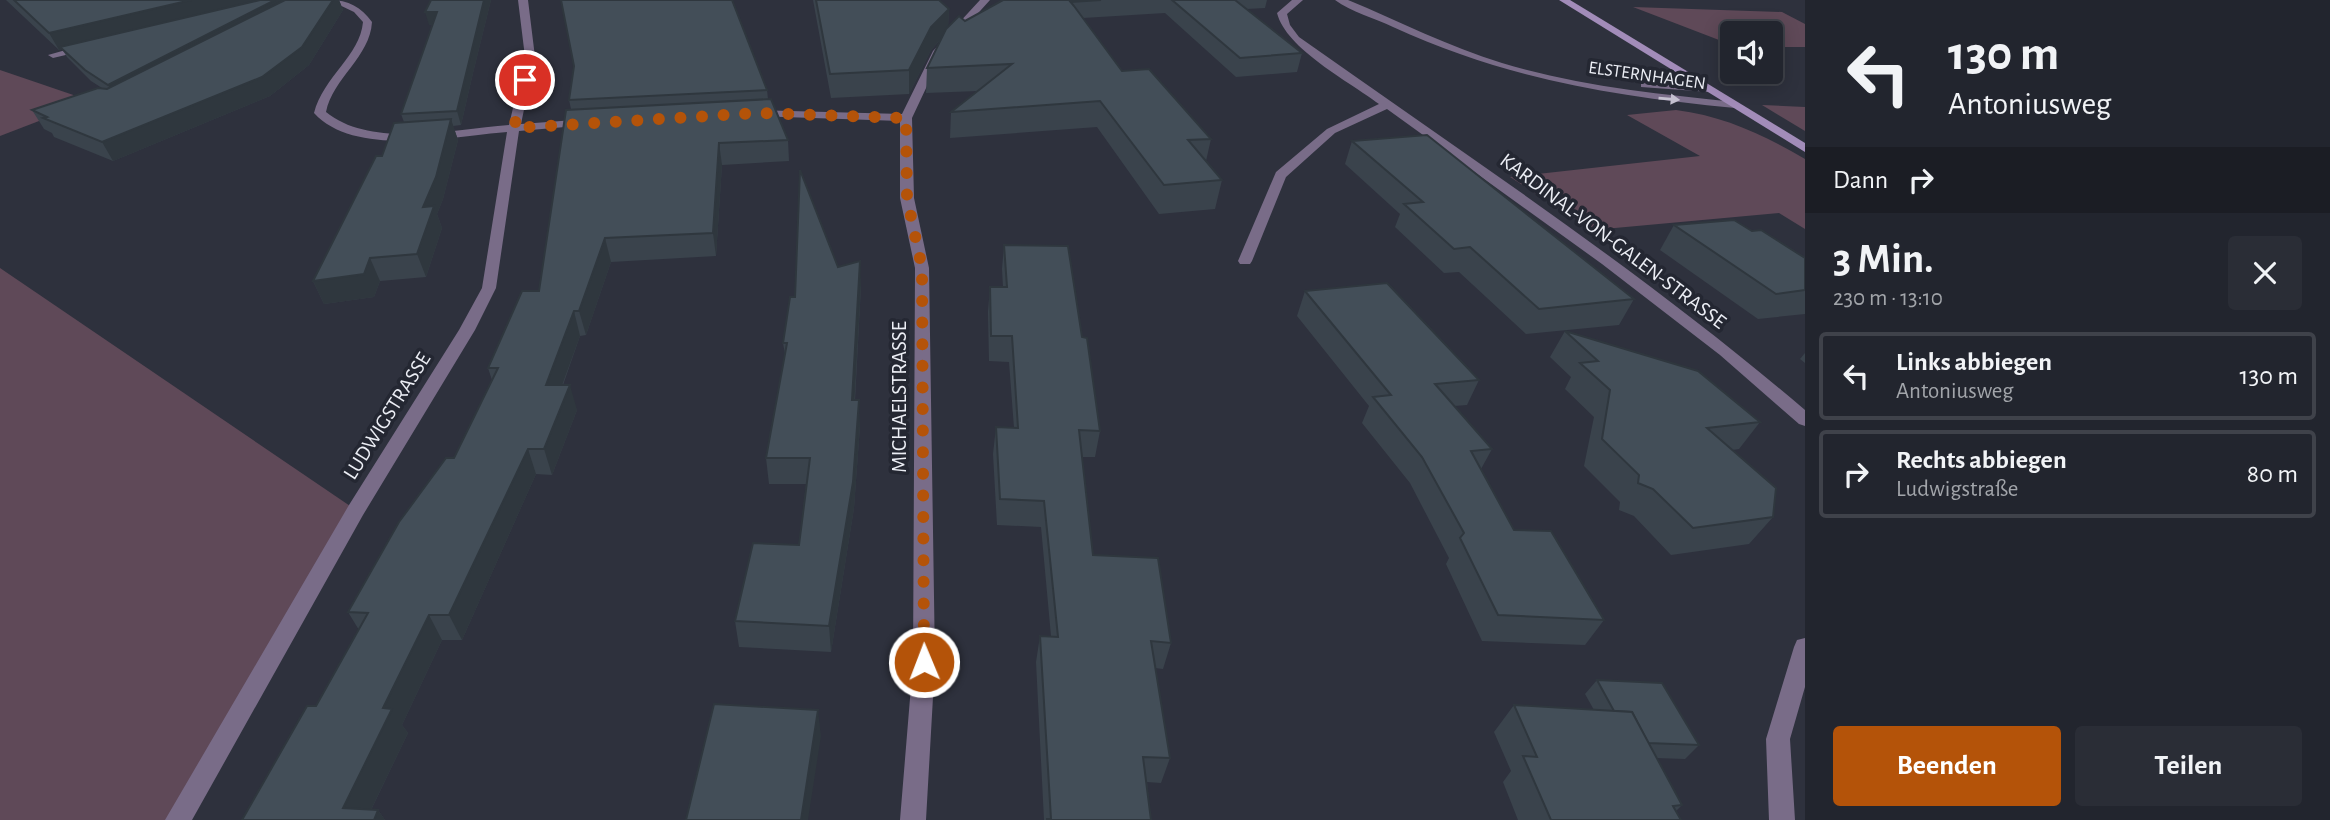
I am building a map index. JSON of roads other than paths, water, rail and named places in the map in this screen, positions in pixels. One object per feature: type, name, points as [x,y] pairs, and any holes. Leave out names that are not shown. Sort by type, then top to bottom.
[{"type":"main road","points":[[1564,0],[1805,148]]},
{"type":"street","points":[[334,0],[362,12],[370,26],[358,50],[321,97],[320,113],[339,128],[380,137],[465,134],[597,121]]},
{"type":"street","name":"LUDWIGSTRASSE","points":[[178,820],[356,510],[467,330],[489,288],[514,128],[530,57],[523,0]]},
{"type":"street","name":"MICHAELSTRASSE","points":[[913,820],[924,662],[922,268],[907,198],[906,118],[939,51],[985,0]]},
{"type":"street","name":"KARDINAL-VON-GALEN-STRASSE","points":[[1298,0],[1282,13],[1284,25],[1296,39],[1608,261],[1726,351],[1805,420]]},
{"type":"street","name":"ELSTERNHAGEN","points":[[1340,0],[1466,55],[1554,79],[1641,96],[1735,104]]},
{"type":"street","points":[[53,55],[93,46]]},
{"type":"street","name":"ELSTERNHAGEN","points":[[1554,79],[1710,89]]},
{"type":"street","points":[[1245,261],[1280,175],[1331,131],[1388,104]]},
{"type":"street","points":[[745,114],[906,118]]},
{"type":"street","points":[[1782,820],[1778,739],[1805,647]]}]
